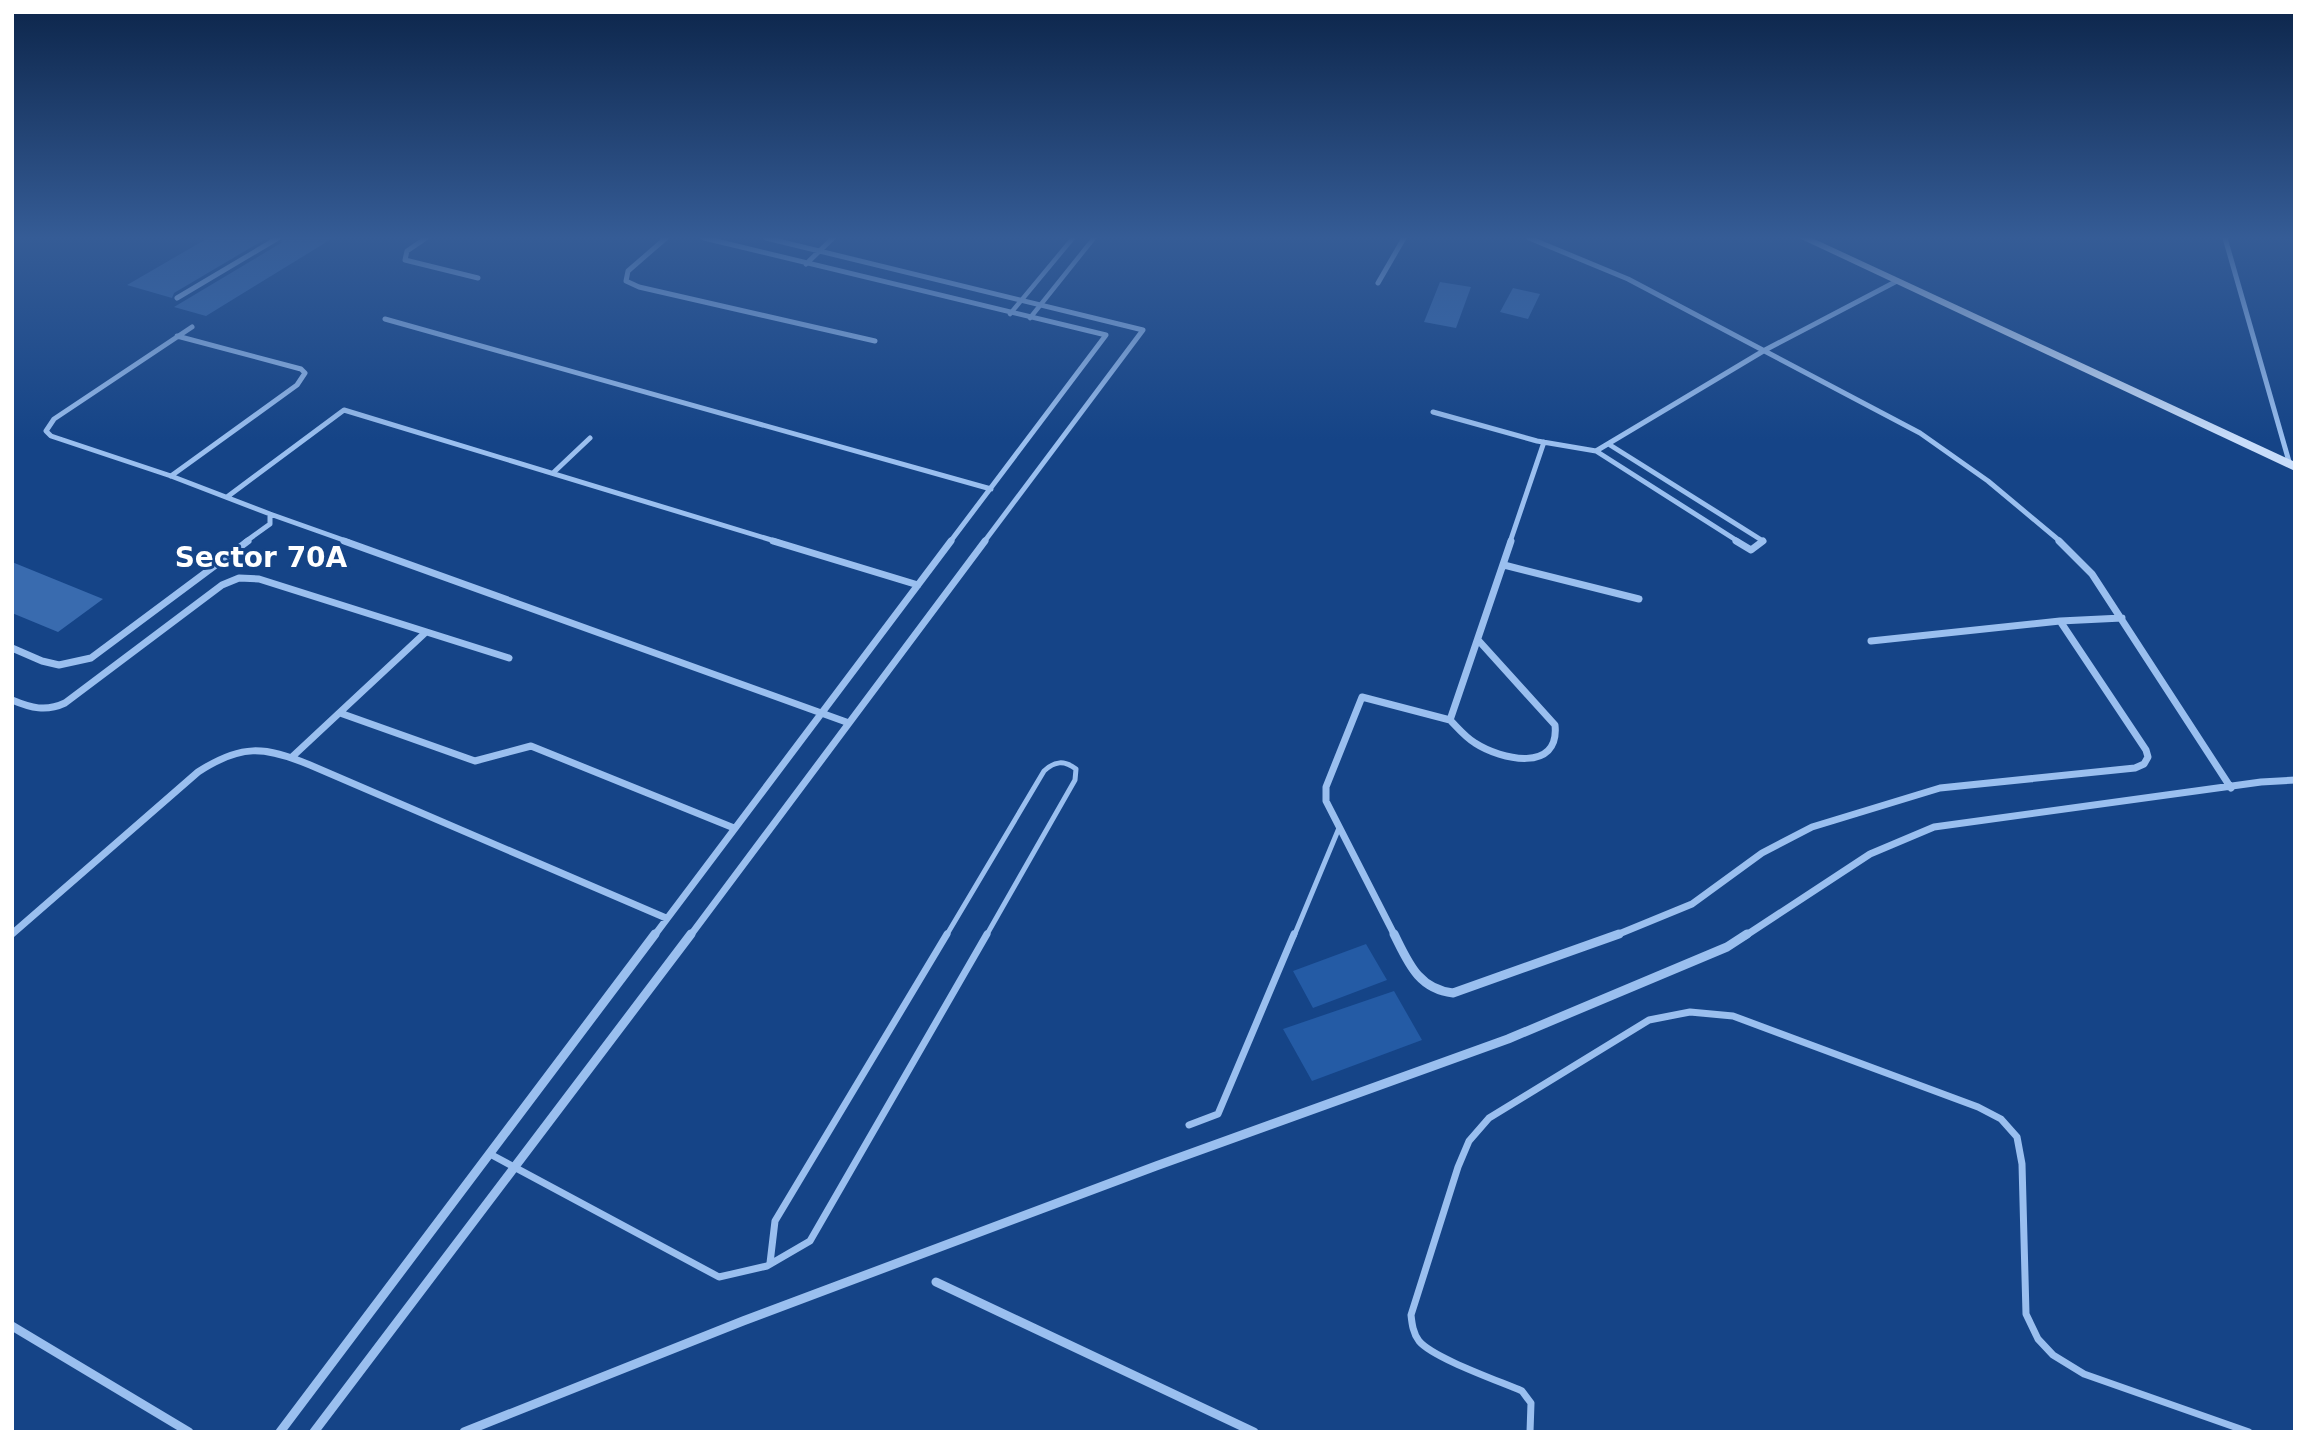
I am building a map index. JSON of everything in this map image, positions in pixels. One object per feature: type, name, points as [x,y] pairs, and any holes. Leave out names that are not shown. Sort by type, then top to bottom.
[{"type":"street","points":[[716,305],[875,341]]},
{"type":"street","points":[[280,1432],[1106,335],[976,305]]},
{"type":"street","points":[[314,1432],[516,1168],[1143,330],[1042,305]]},
{"type":"street","points":[[1679,305],[1953,453],[2066,548],[2092,574],[2231,788]]},
{"type":"street","points":[[1596,451],[1765,350],[1850,305]]},
{"type":"street","points":[[1949,305],[2292,466]]},
{"type":"street","points":[[2245,305],[2292,466]]},
{"type":"street","points":[[385,319],[991,489]]},
{"type":"street","points":[[192,327],[54,418],[47,431],[51,436],[171,476],[849,723]]},
{"type":"street","points":[[171,476],[297,385],[305,373],[301,369],[177,336]]},
{"type":"street","points":[[227,498],[344,410],[918,585]]},
{"type":"street","points":[[1433,412],[1544,442],[1596,451],[1751,550],[1763,541],[1610,445]]},
{"type":"street","points":[[553,473],[590,438]]},
{"type":"street","points":[[1450,720],[1479,641],[1544,442]]},
{"type":"street","points":[[12,648],[55,667],[71,666],[91,658],[270,524],[270,514]]},
{"type":"street","points":[[1504,565],[1639,599]]},
{"type":"street","points":[[12,700],[31,708],[51,711],[222,585],[239,578],[259,579],[509,658]]},
{"type":"street","points":[[1871,641],[2060,621],[2122,618]]},
{"type":"street","points":[[1479,641],[1555,724],[1557,743],[1553,750],[1540,757],[1524,758],[1475,744],[1450,720],[1362,697],[1326,787],[1326,801],[1415,975],[1429,987],[1441,992],[1453,993],[1646,924],[1692,904],[1762,853],[1812,827],[1940,788],[2135,768],[2144,764],[2148,757],[2146,750],[2060,621]]},
{"type":"street","points":[[292,757],[426,632]]},
{"type":"street","points":[[340,713],[475,761],[490,761],[515,747],[531,746],[733,828]]},
{"type":"street","points":[[12,934],[217,758],[239,749],[260,748],[292,757],[666,918]]},
{"type":"street","points":[[464,1432],[743,1321],[1156,1166],[1508,1039],[1727,947],[1870,854],[1934,827],[2261,782],[2295,780]]},
{"type":"street","points":[[936,1282],[1254,1432]]},
{"type":"street","points":[[12,1326],[189,1432]]},
{"type":"lane","points":[[1010,314],[1017,305]]},
{"type":"lane","points":[[1030,318],[1040,305]]},
{"type":"lane","points":[[490,1154],[719,1277],[747,1273],[770,1262],[810,1241],[1075,780],[1076,769],[1070,765],[1059,761],[1052,762],[1044,771],[775,1220],[770,1262]]},
{"type":"lane","points":[[1189,1125],[1218,1114],[1339,828]]},
{"type":"lane","points":[[1530,1432],[1531,1403],[1522,1391],[1432,1351],[1421,1345],[1413,1332],[1411,1315],[1462,1158],[1469,1141],[1489,1118],[1649,1020],[1672,1012],[1696,1010],[1733,1016],[1978,1107],[2001,1119],[2017,1137],[2022,1164],[2026,1314],[2038,1339],[2053,1355],[2084,1374],[2249,1432]]},
{"type":"shaded area","points":[[1366,944],[1387,980],[1313,1008],[1293,971]]},
{"type":"shaded area","points":[[1394,991],[1422,1040],[1312,1081],[1283,1029]]},
{"type":"building","points":[[177,305],[223,305],[206,316],[174,307]]},
{"type":"building","points":[[1431,305],[1464,305],[1456,328],[1424,322]]},
{"type":"building","points":[[1504,305],[1535,305],[1528,319],[1500,312]]},
{"type":"building","points":[[12,562],[103,599],[58,632],[12,613]]},
{"type":"district","name":"Sector 70A","points":[[261,557]]}]
